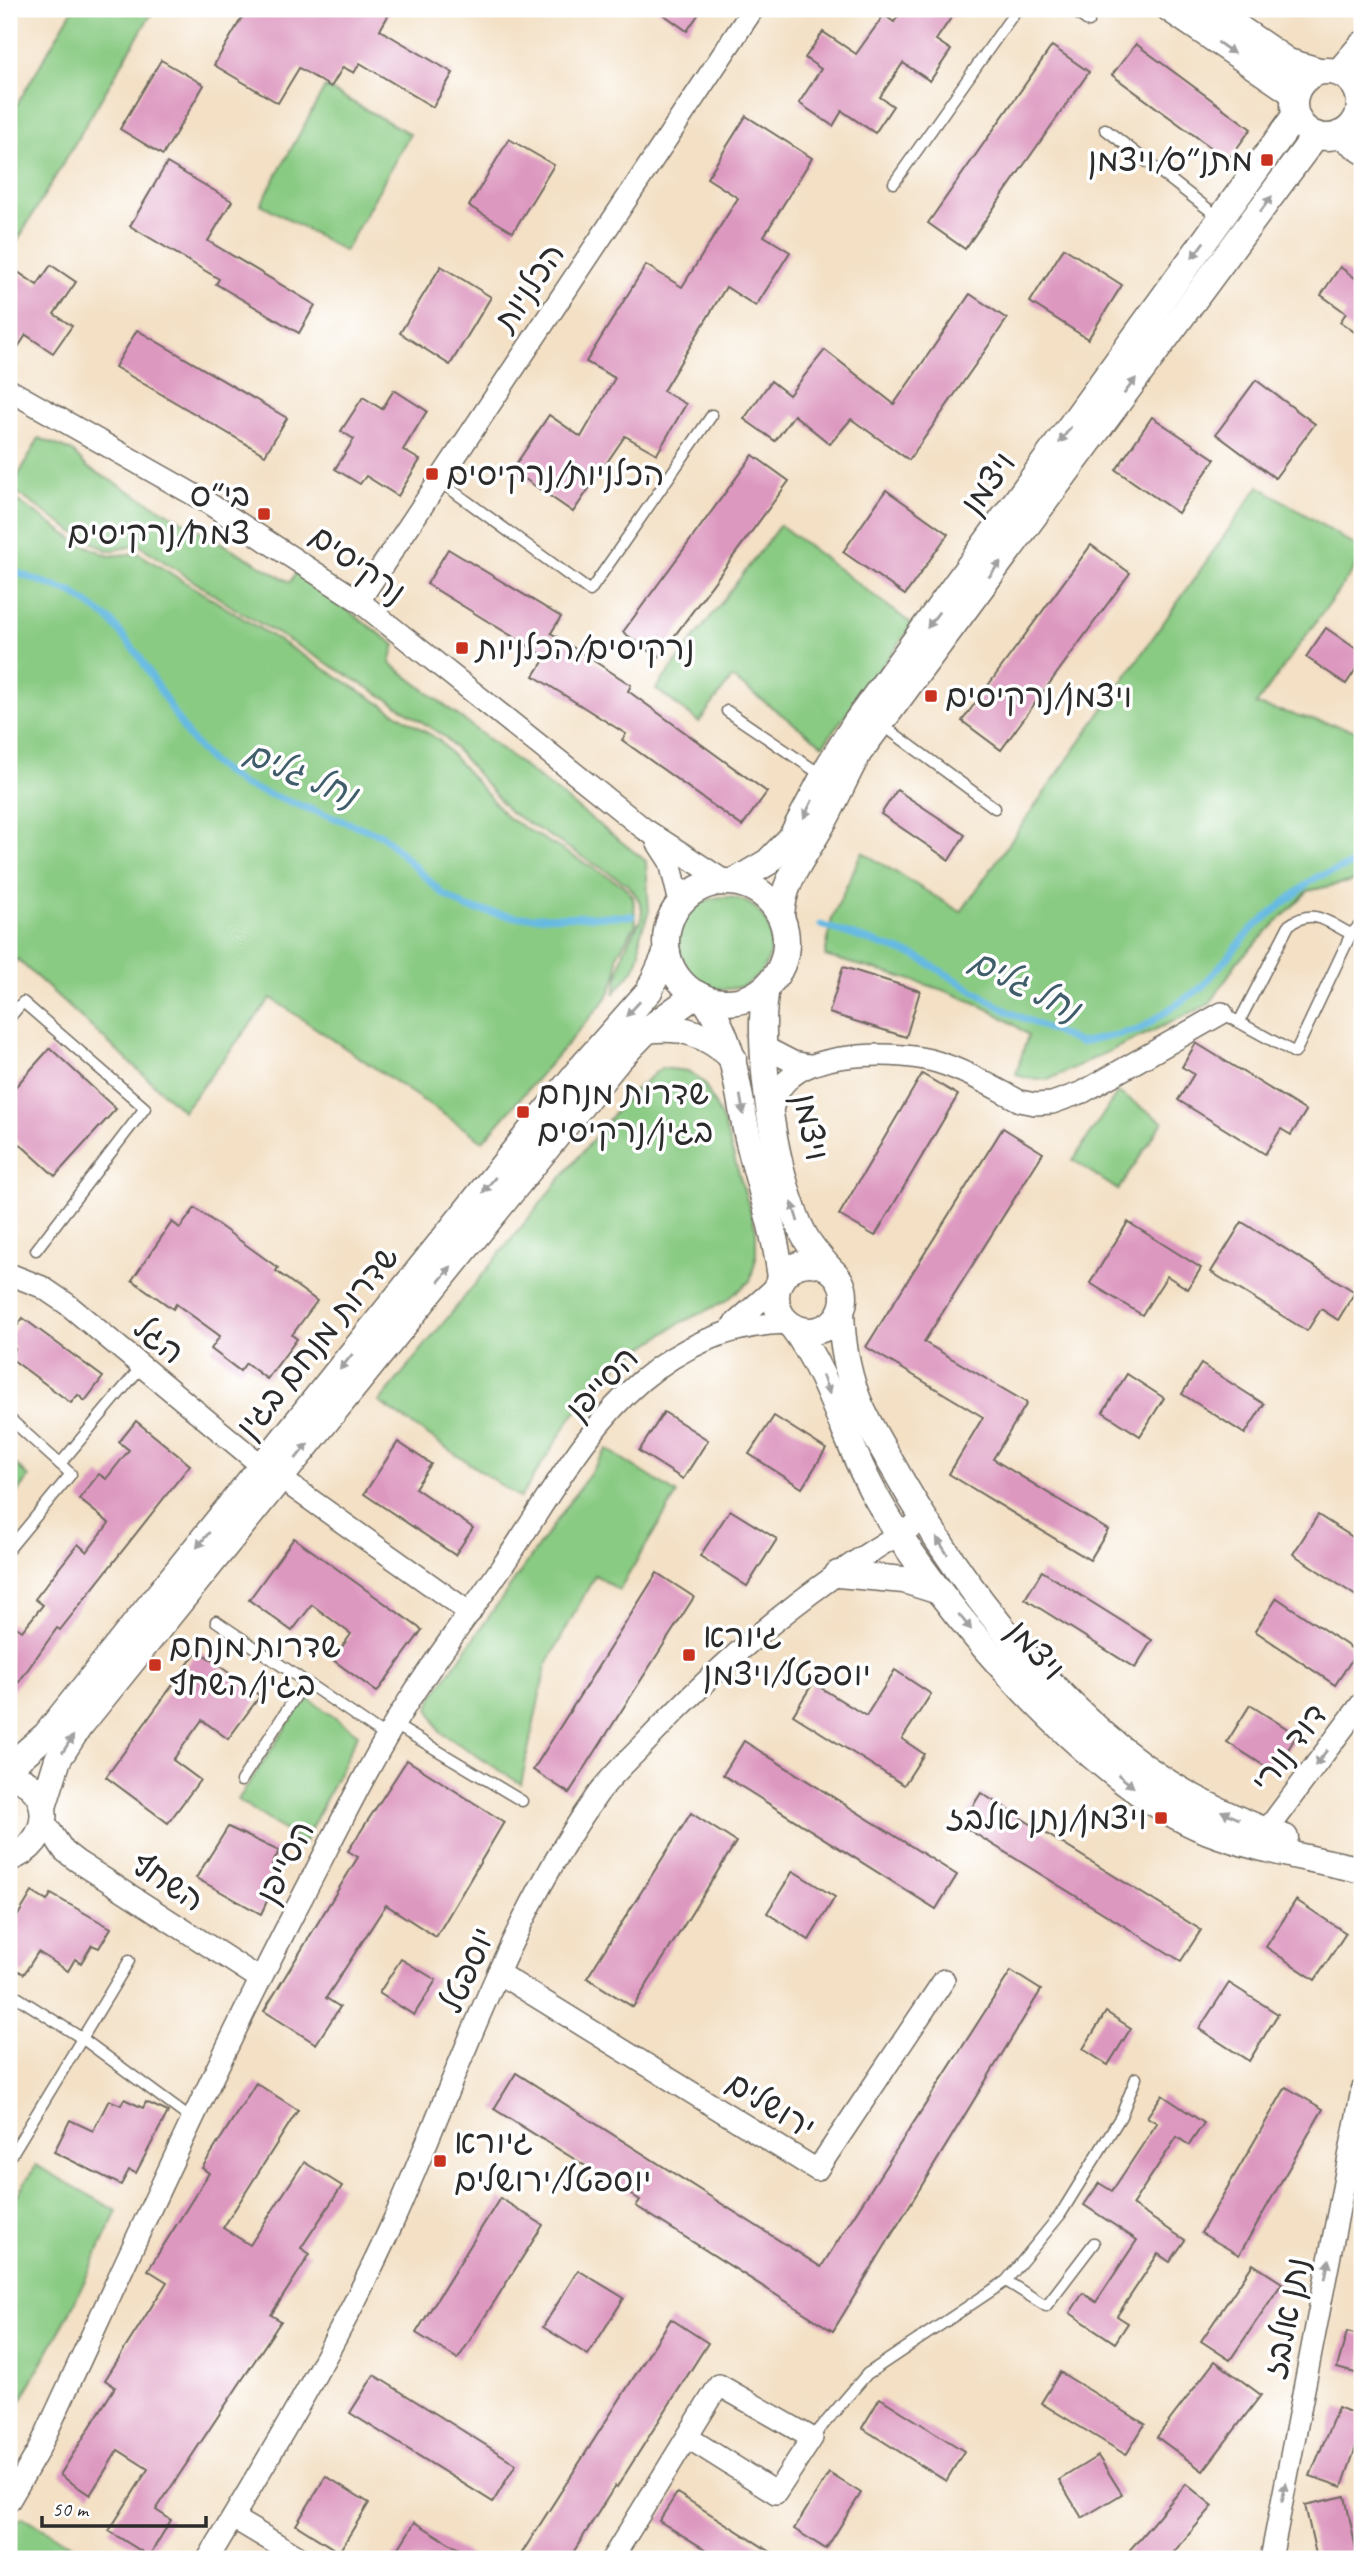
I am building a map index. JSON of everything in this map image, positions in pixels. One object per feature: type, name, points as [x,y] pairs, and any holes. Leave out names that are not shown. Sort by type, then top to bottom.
[{"type":"street","name":"הכלניות","points":[[359,601],[752,9]]},
{"type":"street","points":[[1170,9],[1295,105],[1308,131],[1328,135],[1362,150]]},
{"type":"street","points":[[1211,9],[1288,62],[1329,72],[1355,87],[1361,103],[1349,128],[1328,135]]},
{"type":"street","points":[[1295,105],[1308,76],[1329,72],[1362,45]]},
{"type":"street","name":"ויצמן","points":[[730,882],[781,851],[801,823],[824,776],[857,721],[1221,219],[1295,105]]},
{"type":"street","name":"ויצמן","points":[[781,916],[784,893],[796,866],[822,824],[859,752],[1328,135]]},
{"type":"street","name":"נרקיסים","points":[[9,390],[215,507],[359,601],[643,828],[730,882]]},
{"type":"street","name":"נרקיסים","points":[[643,828],[670,862],[680,903]]},
{"type":"street","points":[[730,882],[753,888],[769,900],[781,916],[787,935],[786,955],[779,973],[766,988],[748,998],[729,1003],[700,996],[677,977],[667,952],[666,939],[670,920],[680,903],[695,890],[714,883],[730,882]]},
{"type":"street","name":"שדרות מנחם בגין","points":[[15,1856],[40,1835],[58,1759],[72,1737],[581,1068],[649,991],[667,952]]},
{"type":"street","name":"ויצמן","points":[[766,988],[762,1010],[762,1045],[771,1113],[797,1219],[808,1243],[830,1269]]},
{"type":"street","name":"ויצמן","points":[[700,996],[727,1037],[733,1058],[748,1137],[774,1229],[779,1282]]},
{"type":"street","name":"שדרות מנחם בגין","points":[[9,1767],[46,1735],[618,1060],[647,1030],[700,996]]},
{"type":"street","points":[[762,1045],[783,1058],[809,1065],[850,1057],[913,1058],[960,1071],[1020,1101],[1052,1103],[1083,1092],[1231,1017]]},
{"type":"street","points":[[647,1030],[691,1030],[706,1036],[733,1058]]},
{"type":"street","points":[[771,1113],[781,1087],[809,1065]]},
{"type":"street","points":[[809,1263],[830,1269],[843,1289],[841,1312],[825,1328],[813,1331],[790,1325],[778,1310],[779,1282],[789,1270],[809,1263]]},
{"type":"street","name":"הגל","points":[[9,1274],[42,1287],[67,1304],[271,1472],[470,1613]]},
{"type":"street","name":"הסייפן","points":[[726,1331],[779,1282]]},
{"type":"street","name":"ויצמן","points":[[841,1312],[845,1355],[856,1398],[925,1519],[955,1565],[1019,1646],[1091,1724],[1144,1766],[1200,1801],[1266,1831],[1362,1867]]},
{"type":"street","name":"הסייפן","points":[[9,2501],[38,2451],[191,2119],[260,1979],[392,1731],[470,1613],[581,1450],[620,1400],[667,1361],[726,1331],[757,1324],[790,1325]]},
{"type":"street","name":"ויצמן","points":[[790,1325],[813,1359],[854,1455],[899,1533],[939,1591],[993,1657],[1044,1710],[1133,1787],[1178,1817],[1209,1831],[1268,1849],[1362,1867]]},
{"type":"street","name":"יוספטל","points":[[208,2559],[323,2362],[391,2226],[498,1973],[534,1900],[596,1796],[685,1700],[752,1639],[838,1574],[925,1519]]},
{"type":"street","points":[[838,1574],[904,1580],[939,1591]]},
{"type":"street","name":"דוד נורי","points":[[1266,1831],[1362,1703]]},
{"type":"street","points":[[9,1776],[27,1783],[43,1814]]},
{"type":"street","name":"השחף","points":[[43,1814],[65,1851],[77,1861],[260,1979]]},
{"type":"street","name":"השחף","points":[[15,1856],[77,1861]]},
{"type":"street","name":"ירושלים","points":[[498,1973],[817,2170],[944,1980]]},
{"type":"street","name":"נתן אלבז","points":[[1271,2559],[1362,2090]]},
{"type":"street","points":[[612,2559],[687,2437],[719,2385],[813,2438],[776,2493],[687,2437]]},
{"type":"street","points":[[233,2518],[302,2559]]},
{"type":"lane","points":[[894,183],[1017,9]]},
{"type":"lane","points":[[1071,9],[1089,22]]},
{"type":"lane","points":[[1105,129],[1221,219]]},
{"type":"lane","points":[[438,480],[590,591],[712,415]]},
{"type":"lane","points":[[727,711],[824,776]]},
{"type":"lane","points":[[880,723],[995,808]]},
{"type":"lane","points":[[1351,934],[1316,916],[1303,915],[1289,925],[1231,1017],[1294,1053],[1351,934],[1362,923]]},
{"type":"lane","points":[[9,1018],[23,1002],[145,1108],[36,1250]]},
{"type":"lane","points":[[60,1464],[142,1366]]},
{"type":"lane","points":[[9,1418],[71,1474],[9,1549]]},
{"type":"lane","points":[[216,1621],[305,1682],[522,1801]]},
{"type":"lane","points":[[241,1781],[305,1682]]},
{"type":"lane","points":[[9,2159],[129,1961]]},
{"type":"lane","points":[[9,1992],[83,2039],[191,2119]]},
{"type":"lane","points":[[813,2438],[867,2374],[1006,2281],[1059,2215],[1121,2116],[1136,2078]]},
{"type":"lane","points":[[1006,2281],[1046,2306],[1094,2243]]},
{"type":"green space","points":[[73,9],[154,9],[9,255],[9,118]]},
{"type":"green space","points":[[325,87],[410,134],[345,251],[261,204]]},
{"type":"green space","points":[[39,438],[72,451],[87,467],[290,582],[296,573],[395,645],[390,663],[646,861],[649,911],[640,936],[640,952],[636,966],[614,994],[623,955],[642,914],[636,896],[627,884],[510,812],[446,738],[389,700],[234,608],[139,545],[109,551],[78,535],[11,489]]},
{"type":"green space","points":[[1259,486],[1362,550],[1362,558],[1256,705],[1362,732],[1362,879],[1308,891],[1237,962],[1210,1004],[1048,1080],[1025,1078],[1016,1074],[1028,1035],[1007,1020],[931,986],[825,956],[832,918],[862,852],[961,912]]},
{"type":"green space","points":[[9,495],[76,541],[109,556],[138,553],[439,740],[508,818],[624,886],[633,897],[636,924],[617,955],[617,974],[607,998],[483,1141],[271,998],[183,1111],[17,959],[9,968]]},
{"type":"green space","points":[[780,525],[913,625],[823,745],[732,678],[699,722],[656,689]]},
{"type":"green space","points":[[725,897],[743,901],[757,911],[767,925],[771,943],[767,961],[757,975],[743,985],[725,989],[707,985],[693,975],[683,961],[679,943],[683,925],[693,911],[707,901]]},
{"type":"green space","points":[[661,1068],[688,1071],[704,1083],[723,1121],[756,1230],[756,1258],[750,1281],[726,1301],[680,1323],[619,1364],[571,1418],[520,1498],[379,1402],[628,1096]]},
{"type":"green space","points":[[1118,1092],[1163,1122],[1118,1190],[1073,1160]]},
{"type":"green space","points":[[607,1449],[677,1494],[619,1590],[595,1575],[546,1666],[521,1784],[440,1732],[429,1709],[433,1696]]},
{"type":"green space","points":[[9,1458],[29,1477],[9,1503]]},
{"type":"green space","points":[[306,1697],[358,1734],[304,1843],[238,1800]]},
{"type":"green space","points":[[36,2165],[117,2211],[69,2314],[14,2413],[9,2409],[9,2208]]},
{"type":"green space","points":[[23,2517],[95,2559],[9,2559],[9,2527]]},
{"type":"building","points":[[247,9],[392,9],[380,30],[453,73],[433,107],[360,63],[354,73],[343,67],[331,87],[299,68],[278,103],[214,65]]},
{"type":"building","points":[[656,9],[702,9],[687,31]]},
{"type":"building","points":[[903,9],[957,9],[936,40],[951,50],[930,81],[903,63],[880,97],[893,106],[875,133],[842,111],[833,126],[799,103],[821,69],[805,58],[823,32],[856,54],[884,15],[894,22]]},
{"type":"building","points":[[1136,44],[1251,129],[1228,160],[1112,75]]},
{"type":"building","points":[[1052,46],[1089,72],[965,249],[928,223]]},
{"type":"building","points":[[161,60],[204,85],[163,155],[120,129]]},
{"type":"building","points":[[746,116],[812,158],[764,236],[790,252],[756,306],[726,287],[663,391],[686,404],[657,454],[625,436],[573,512],[512,470],[549,415],[581,437],[615,378],[586,362],[646,265],[682,287],[738,198],[707,178]]},
{"type":"building","points":[[509,139],[554,165],[513,232],[469,206]]},
{"type":"building","points":[[167,163],[232,201],[208,241],[315,305],[299,333],[216,284],[219,279],[130,226]]},
{"type":"building","points":[[1064,248],[1122,285],[1088,339],[1030,302]]},
{"type":"building","points":[[51,265],[76,282],[54,314],[72,326],[53,353],[26,335],[9,361],[9,266],[37,285]]},
{"type":"building","points":[[441,266],[491,297],[450,365],[400,333]]},
{"type":"building","points":[[1340,267],[1362,283],[1362,337],[1340,322],[1346,313],[1321,295]]},
{"type":"building","points":[[970,294],[1007,319],[909,460],[851,419],[830,444],[794,415],[775,441],[744,419],[771,381],[789,395],[825,350],[894,404]]},
{"type":"building","points":[[137,330],[287,418],[265,455],[115,367]]},
{"type":"building","points":[[1256,380],[1315,424],[1275,478],[1216,434]]},
{"type":"building","points":[[394,390],[427,411],[403,450],[420,460],[398,496],[366,476],[360,484],[335,469],[354,439],[341,431],[363,397],[382,409]]},
{"type":"building","points":[[1152,417],[1215,459],[1178,513],[1116,470]]},
{"type":"building","points":[[753,455],[789,481],[658,658],[623,632]]},
{"type":"building","points":[[886,490],[948,534],[905,595],[843,552]]},
{"type":"building","points":[[1091,545],[1130,573],[1001,750],[962,721]]},
{"type":"building","points":[[448,549],[561,617],[551,633],[631,685],[628,691],[767,792],[742,826],[622,740],[626,734],[534,676],[546,657],[427,584]]},
{"type":"building","points":[[1326,628],[1362,653],[1362,660],[1346,684],[1306,657]]},
{"type":"building","points":[[897,790],[965,835],[949,860],[881,814]]},
{"type":"building","points":[[843,967],[920,991],[906,1037],[829,1013]]},
{"type":"building","points":[[1196,1043],[1306,1111],[1291,1135],[1281,1129],[1265,1154],[1178,1100],[1194,1074],[1182,1067]]},
{"type":"building","points":[[50,1048],[116,1109],[55,1176],[9,1134],[9,1094]]},
{"type":"building","points":[[922,1074],[958,1095],[875,1236],[839,1215]]},
{"type":"building","points":[[1003,1128],[1043,1153],[924,1342],[1027,1403],[993,1459],[1108,1530],[1090,1560],[949,1474],[983,1417],[866,1347]]},
{"type":"building","points":[[195,1208],[278,1268],[276,1271],[317,1301],[292,1335],[297,1339],[267,1379],[246,1363],[240,1371],[211,1349],[220,1336],[176,1304],[173,1309],[132,1280],[172,1222],[180,1228]]},
{"type":"building","points":[[1128,1222],[1201,1268],[1188,1289],[1167,1276],[1142,1315],[1090,1283]]},
{"type":"building","points":[[1242,1222],[1355,1292],[1338,1320],[1321,1309],[1307,1331],[1211,1272]]},
{"type":"building","points":[[23,1318],[103,1377],[85,1401],[78,1395],[71,1403],[9,1357],[15,1349],[9,1344],[9,1337]]},
{"type":"building","points":[[1201,1364],[1264,1404],[1245,1434],[1182,1394]]},
{"type":"building","points":[[1127,1374],[1164,1398],[1140,1436],[1103,1412]]},
{"type":"building","points":[[664,1412],[708,1440],[683,1479],[639,1451]]},
{"type":"building","points":[[774,1416],[826,1449],[802,1488],[749,1454]]},
{"type":"building","points":[[136,1421],[190,1465],[60,1630],[57,1628],[9,1696],[9,1622],[22,1631],[43,1605],[35,1599],[78,1544],[87,1552],[109,1523],[79,1499],[99,1474],[106,1479],[129,1450],[119,1442]]},
{"type":"building","points":[[398,1442],[431,1464],[415,1488],[473,1528],[455,1555],[364,1494]]},
{"type":"building","points":[[730,1510],[777,1539],[747,1586],[700,1556]]},
{"type":"building","points":[[1318,1515],[1362,1543],[1362,1600],[1293,1554]]},
{"type":"building","points":[[294,1538],[422,1630],[377,1692],[333,1660],[351,1634],[312,1605],[292,1631],[249,1600]]},
{"type":"building","points":[[1042,1571],[1152,1640],[1135,1668],[1025,1599]]},
{"type":"building","points":[[657,1573],[694,1597],[569,1793],[533,1770]]},
{"type":"building","points":[[1277,1598],[1357,1652],[1335,1685],[1255,1631]]},
{"type":"building","points":[[198,1650],[260,1696],[228,1739],[202,1720],[173,1760],[200,1780],[168,1823],[106,1777]]},
{"type":"building","points":[[895,1670],[931,1694],[902,1739],[924,1754],[904,1785],[793,1715],[813,1683],[866,1716]]},
{"type":"building","points":[[1250,1705],[1297,1735],[1274,1772],[1227,1742]]},
{"type":"building","points":[[744,1741],[957,1875],[936,1909],[723,1775]]},
{"type":"building","points":[[407,1760],[504,1822],[436,1937],[386,1905],[326,1998],[340,2007],[316,2044],[264,2011],[358,1857],[348,1851]]},
{"type":"building","points":[[981,1793],[1201,1930],[1181,1961],[961,1825]]},
{"type":"building","points":[[691,1813],[736,1842],[633,2007],[587,1978]]},
{"type":"building","points":[[228,1827],[279,1851],[272,1865],[282,1869],[261,1914],[196,1878]]},
{"type":"building","points":[[793,1871],[835,1897],[809,1940],[767,1913]]},
{"type":"building","points":[[32,1892],[47,1901],[51,1894],[111,1928],[99,1948],[92,1945],[81,1963],[75,1959],[68,1971],[38,1952],[24,1974],[9,1965],[9,1930]]},
{"type":"building","points":[[1296,1900],[1346,1933],[1315,1980],[1266,1947]]},
{"type":"building","points":[[401,1959],[436,1980],[414,2015],[379,1993]]},
{"type":"building","points":[[1011,1971],[1041,1990],[833,2331],[636,2206],[640,2200],[494,2109],[516,2073],[821,2267]]},
{"type":"building","points":[[1229,1983],[1278,2014],[1249,2061],[1199,2029]]},
{"type":"building","points":[[1106,2012],[1131,2028],[1108,2065],[1083,2049]]},
{"type":"building","points":[[256,2083],[298,2110],[223,2228],[250,2245],[304,2162],[342,2186],[301,2248],[310,2254],[271,2315],[281,2321],[156,2510],[171,2520],[149,2556],[109,2531],[148,2469],[118,2450],[90,2495],[60,2475],[115,2387],[105,2380],[167,2282],[148,2270],[209,2173],[202,2168]]},
{"type":"building","points":[[1286,2087],[1323,2109],[1239,2255],[1201,2233]]},
{"type":"building","points":[[1162,2095],[1204,2123],[1189,2145],[1177,2137],[1132,2205],[1185,2240],[1170,2262],[1158,2254],[1117,2316],[1128,2323],[1115,2343],[1070,2313],[1083,2293],[1096,2302],[1137,2240],[1084,2205],[1099,2183],[1112,2191],[1157,2123],[1147,2117]]},
{"type":"building","points":[[124,2099],[143,2108],[146,2102],[168,2112],[136,2173],[129,2170],[121,2185],[54,2152],[70,2120],[93,2131],[109,2100],[121,2105]]},
{"type":"building","points":[[500,2198],[543,2225],[458,2359],[416,2333]]},
{"type":"building","points":[[1253,2264],[1282,2283],[1230,2360],[1201,2341]]},
{"type":"building","points":[[578,2270],[624,2298],[588,2355],[543,2327]]},
{"type":"building","points":[[671,2319],[708,2343],[617,2487],[615,2486],[569,2559],[518,2559]]},
{"type":"building","points":[[1347,2332],[1362,2336],[1362,2375],[1337,2368]]},
{"type":"building","points":[[1215,2361],[1261,2395],[1203,2471],[1157,2437]]},
{"type":"building","points":[[1060,2372],[1145,2424],[1126,2455],[1041,2403]]},
{"type":"building","points":[[374,2375],[516,2464],[493,2502],[350,2413]]},
{"type":"building","points":[[880,2398],[964,2451],[946,2481],[862,2428]]},
{"type":"building","points":[[1338,2407],[1362,2417],[1362,2449],[1356,2447],[1342,2487],[1310,2476]]},
{"type":"building","points":[[1098,2456],[1122,2494],[1082,2518],[1059,2480]]},
{"type":"building","points":[[829,2473],[861,2493],[826,2549],[794,2529]]},
{"type":"building","points":[[326,2476],[369,2503],[339,2552],[296,2525]]},
{"type":"building","points":[[1186,2484],[1213,2506],[1168,2559],[1122,2559]]},
{"type":"building","points":[[677,2493],[782,2559],[721,2559],[659,2521]]},
{"type":"building","points":[[1345,2496],[1358,2559],[1317,2559],[1305,2505]]},
{"type":"building","points":[[415,2522],[475,2559],[392,2559]]},
{"type":"waterway","name":"נחל גלים","points":[[9,570],[73,593],[110,620],[139,656],[188,736],[212,763],[243,785],[382,835],[443,894],[467,908],[517,917],[632,916]]},
{"type":"waterway","name":"נחל גלים","points":[[821,925],[916,956],[1009,1012],[1080,1043],[1139,1030],[1201,988],[1253,928],[1315,878],[1362,861]]},
{"type":"place","name":"מתנ״ס/ויצמן","points":[[1267,160]]},
{"type":"place","name":"הכלניות/נרקיסים","points":[[432,474]]},
{"type":"place","name":"בי״ס צמח/נרקיסים","points":[[264,514]]},
{"type":"place","name":"נרקיסים/הכלניות","points":[[462,648]]},
{"type":"place","name":"ויצמן/נרקיסים","points":[[931,696]]},
{"type":"place","name":"שדרות מנחם בגין/נרקיסים","points":[[523,1112]]},
{"type":"place","name":"גיורא יוספטל/ויצמן","points":[[689,1655]]},
{"type":"place","name":"שדרות מנחם בגין/השחף","points":[[155,1665]]},
{"type":"place","name":"ויצמן/נתן אלבז","points":[[1161,1818]]},
{"type":"place","name":"גיורא יוספטל/ירושלים","points":[[440,2161]]}]
